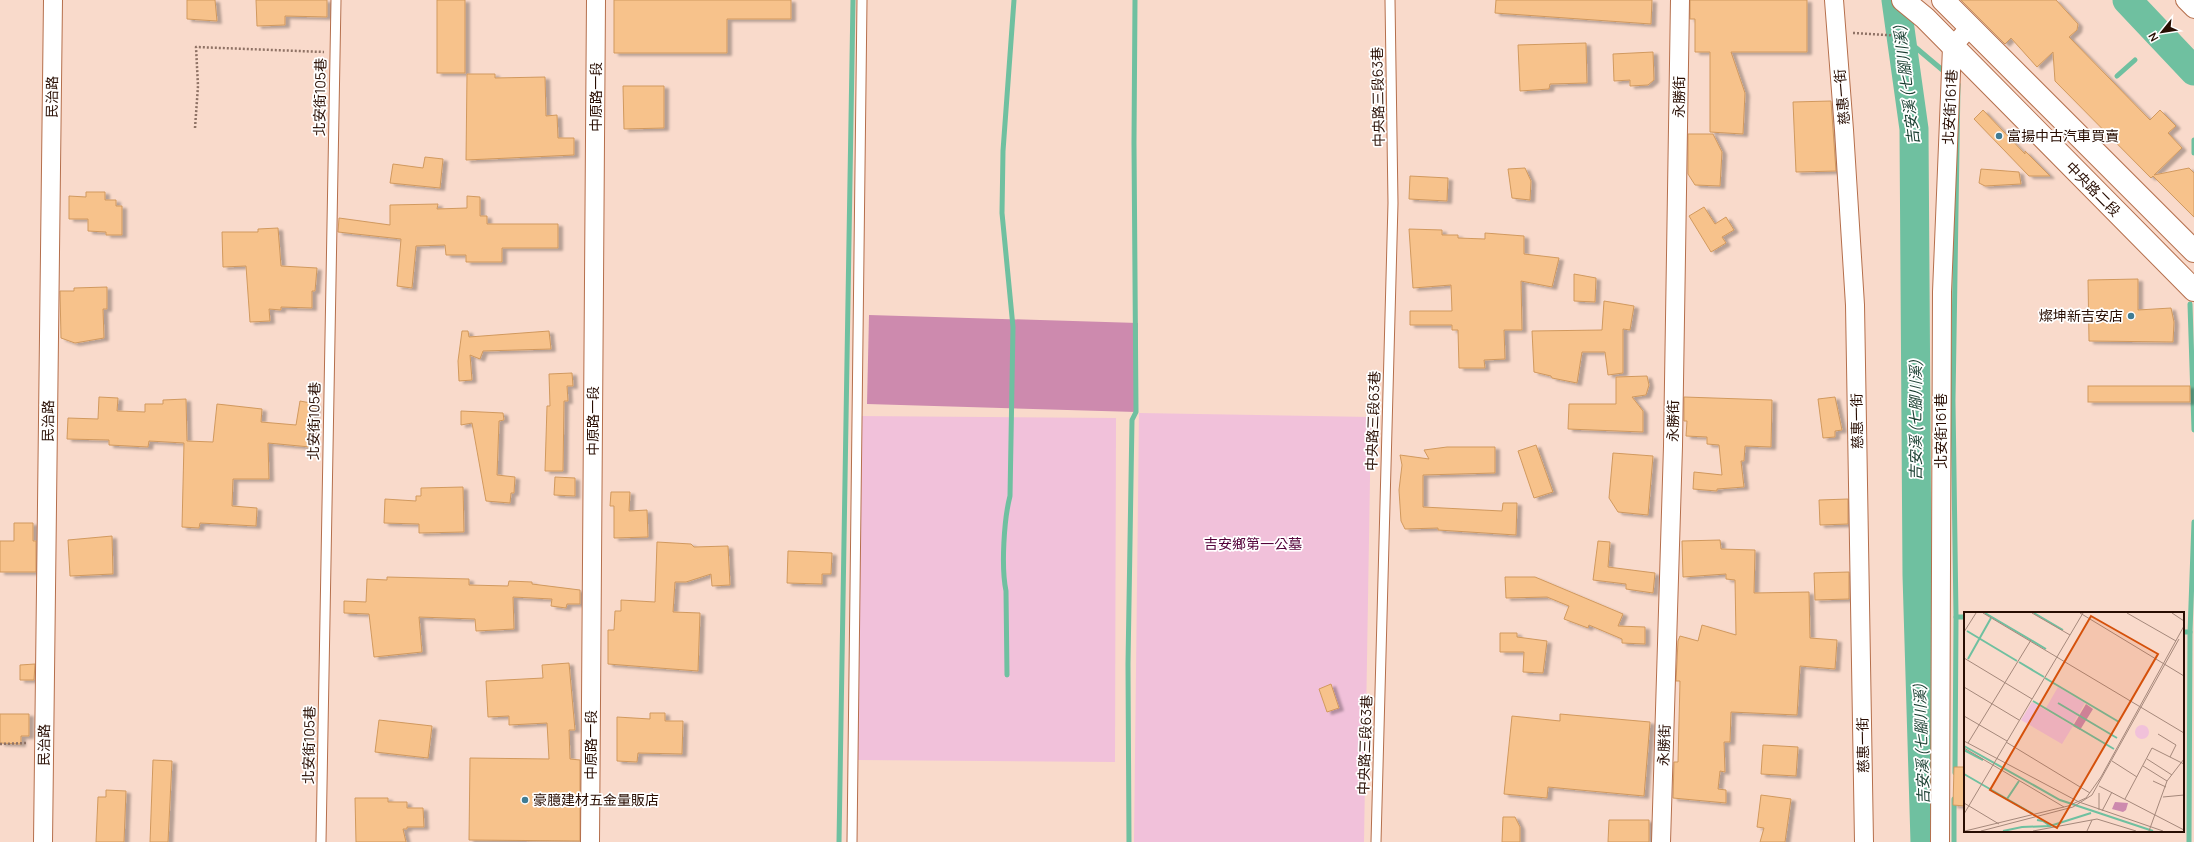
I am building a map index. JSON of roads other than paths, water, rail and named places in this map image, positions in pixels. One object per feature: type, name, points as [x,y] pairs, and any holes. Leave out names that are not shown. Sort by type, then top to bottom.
[{"type":"street","name":"民治路","points":[[43,842],[53,0]]},
{"type":"street","name":"中原路一段","points":[[590,842],[596,0]]},
{"type":"street","name":"永勝街","points":[[1661,842],[1673,446],[1680,0]]},
{"type":"street","name":"慈惠一街","points":[[1834,0],[1855,305],[1864,842]]},
{"type":"street","name":"中央路二段","points":[[1903,0],[1925,18],[2194,290]]},
{"type":"street","name":"中央路二段","points":[[1943,0],[2194,250]]},
{"type":"street","points":[[2185,0],[2194,9]]},
{"type":"street","points":[[1952,47],[1970,27]]},
{"type":"street","name":"北安街161巷","points":[[1940,842],[1942,292],[1952,47]]},
{"type":"lane","name":"北安街105巷","points":[[321,842],[336,0]]},
{"type":"lane","points":[[852,842],[862,0]]},
{"type":"lane","name":"中央路三段63巷","points":[[1376,842],[1393,203],[1390,0]]},
{"type":"waterway","points":[[839,842],[853,0]]},
{"type":"waterway","points":[[1007,675],[1006,591],[1003,556],[1006,517],[1010,496],[1013,327],[1002,213],[1003,151],[1014,0]]},
{"type":"waterway","points":[[1129,842],[1128,664],[1132,420],[1136,412],[1134,143],[1135,0]]},
{"type":"waterway","name":"吉安溪 (七腳川溪)","points":[[1896,0],[1914,129],[1917,575],[1925,842]]},
{"type":"waterway","points":[[2127,0],[2194,71]]},
{"type":"waterway","points":[[1902,36],[1946,73]]},
{"type":"waterway","points":[[2117,76],[2135,60]]},
{"type":"waterway","points":[[1955,773],[1956,617],[1953,401],[1958,84]]},
{"type":"waterway","points":[[2194,140],[2194,153]]},
{"type":"waterway","points":[[2190,304],[2194,430]]},
{"type":"waterway","points":[[2189,842],[2190,632],[2194,522]]},
{"type":"waterway","points":[[1956,617],[1964,617]]},
{"type":"waterway","points":[[2184,632],[2190,632]]},
{"type":"waterway","points":[[1954,799],[1954,842]]},
{"type":"place","name":"富揚中古汽車買賣","points":[[1999,136]]},
{"type":"place","name":"燦坤新吉安店","points":[[2131,316]]},
{"type":"place","name":"豪臆建材五金量販店","points":[[525,800]]},
{"type":"park label","name":"吉安鄉第一公墓","points":[[1253,544]]}]
